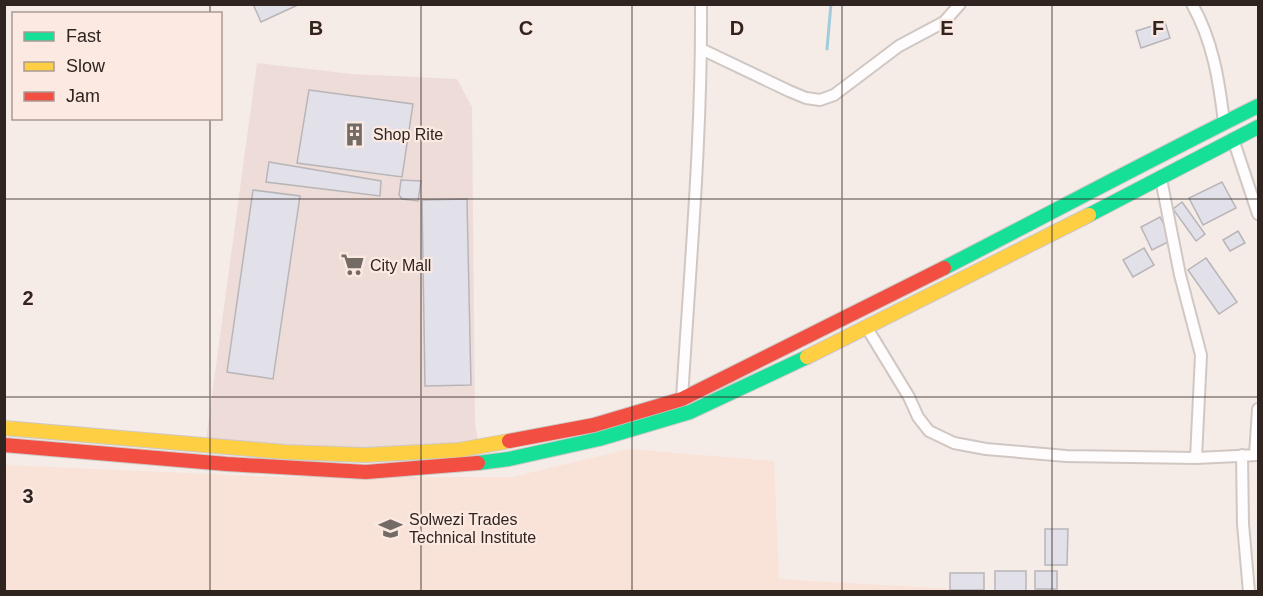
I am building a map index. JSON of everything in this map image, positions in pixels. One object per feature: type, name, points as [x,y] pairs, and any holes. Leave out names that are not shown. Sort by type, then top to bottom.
[{"type":"highway","points":[[4,428],[285,452],[366,455],[459,450],[562,432],[632,415],[682,399],[755,364],[1258,106]]},
{"type":"highway","points":[[4,445],[227,464],[366,472],[457,466],[509,459],[599,438],[690,412],[726,396],[867,328],[1161,179],[1258,127]]},
{"type":"street","points":[[682,399],[699,150],[701,4]]},
{"type":"street","points":[[701,49],[789,91],[820,100],[834,95],[899,46],[944,22],[960,4]]},
{"type":"street","points":[[1192,4],[1209,42],[1218,72],[1224,122]]},
{"type":"street","points":[[1233,140],[1258,214]]},
{"type":"street","points":[[1161,179],[1180,275],[1201,355],[1196,458]]},
{"type":"street","points":[[867,328],[909,396],[918,417],[929,431],[954,443],[986,449],[1066,456],[1196,458],[1257,455],[1258,409]]},
{"type":"street","points":[[1242,455],[1243,524],[1249,591]]},
{"type":"shaded area","name":"City Mall","points":[[257,63],[352,74],[457,79],[472,107],[475,423],[479,446],[343,449],[206,440]]},
{"type":"shaded area","name":"Solwezi Trades Technical Institute","points":[[629,449],[774,461],[779,579],[986,591],[5,592],[5,465],[277,477],[512,477]]},
{"type":"building","points":[[253,4],[300,4],[261,22]]},
{"type":"building","points":[[1165,22],[1170,38],[1141,48],[1136,31]]},
{"type":"building","name":"Shop Rite","points":[[309,90],[413,104],[402,177],[297,163]]},
{"type":"building","points":[[269,162],[381,181],[380,196],[266,182]]},
{"type":"building","points":[[401,180],[421,181],[418,201],[402,199],[399,195]]},
{"type":"building","points":[[1222,182],[1236,208],[1203,225],[1189,198]]},
{"type":"building","points":[[253,190],[300,196],[273,379],[227,372]]},
{"type":"building","points":[[467,199],[471,385],[425,386],[422,200]]},
{"type":"building","points":[[1182,202],[1205,234],[1196,241],[1173,209]]},
{"type":"building","points":[[1160,217],[1172,240],[1152,250],[1141,227]]},
{"type":"building","points":[[1238,231],[1245,243],[1230,251],[1223,240]]},
{"type":"building","points":[[1144,248],[1154,265],[1133,277],[1123,260]]},
{"type":"building","points":[[1206,258],[1237,302],[1219,314],[1188,270]]},
{"type":"building","points":[[1045,529],[1068,529],[1067,565],[1045,565]]},
{"type":"building","points":[[995,571],[1026,571],[1026,591],[995,591]]},
{"type":"building","points":[[1035,571],[1057,571],[1057,589],[1035,589]]},
{"type":"building","points":[[950,573],[984,573],[984,590],[950,590]]},
{"type":"waterway","points":[[827,49],[831,4]]},
{"type":"traffic: fast","points":[[944,268],[1258,106]]},
{"type":"traffic: fast","points":[[1089,215],[1258,127]]},
{"type":"traffic: fast","points":[[478,463],[509,459],[599,439],[690,412],[807,357]]},
{"type":"traffic: slow","points":[[807,357],[1089,215]]},
{"type":"traffic: slow","points":[[4,428],[285,452],[365,455],[459,450],[509,441]]},
{"type":"traffic: jam","points":[[509,441],[594,425],[682,399],[944,268]]},
{"type":"traffic: jam","points":[[4,445],[227,464],[366,472],[478,463]]},
{"type":"place","name":"Shop Rite","points":[[355,134]]},
{"type":"place","name":"City Mall","points":[[352,265]]},
{"type":"place","name":"Solwezi Trades Technical Institute","points":[[391,528]]}]
